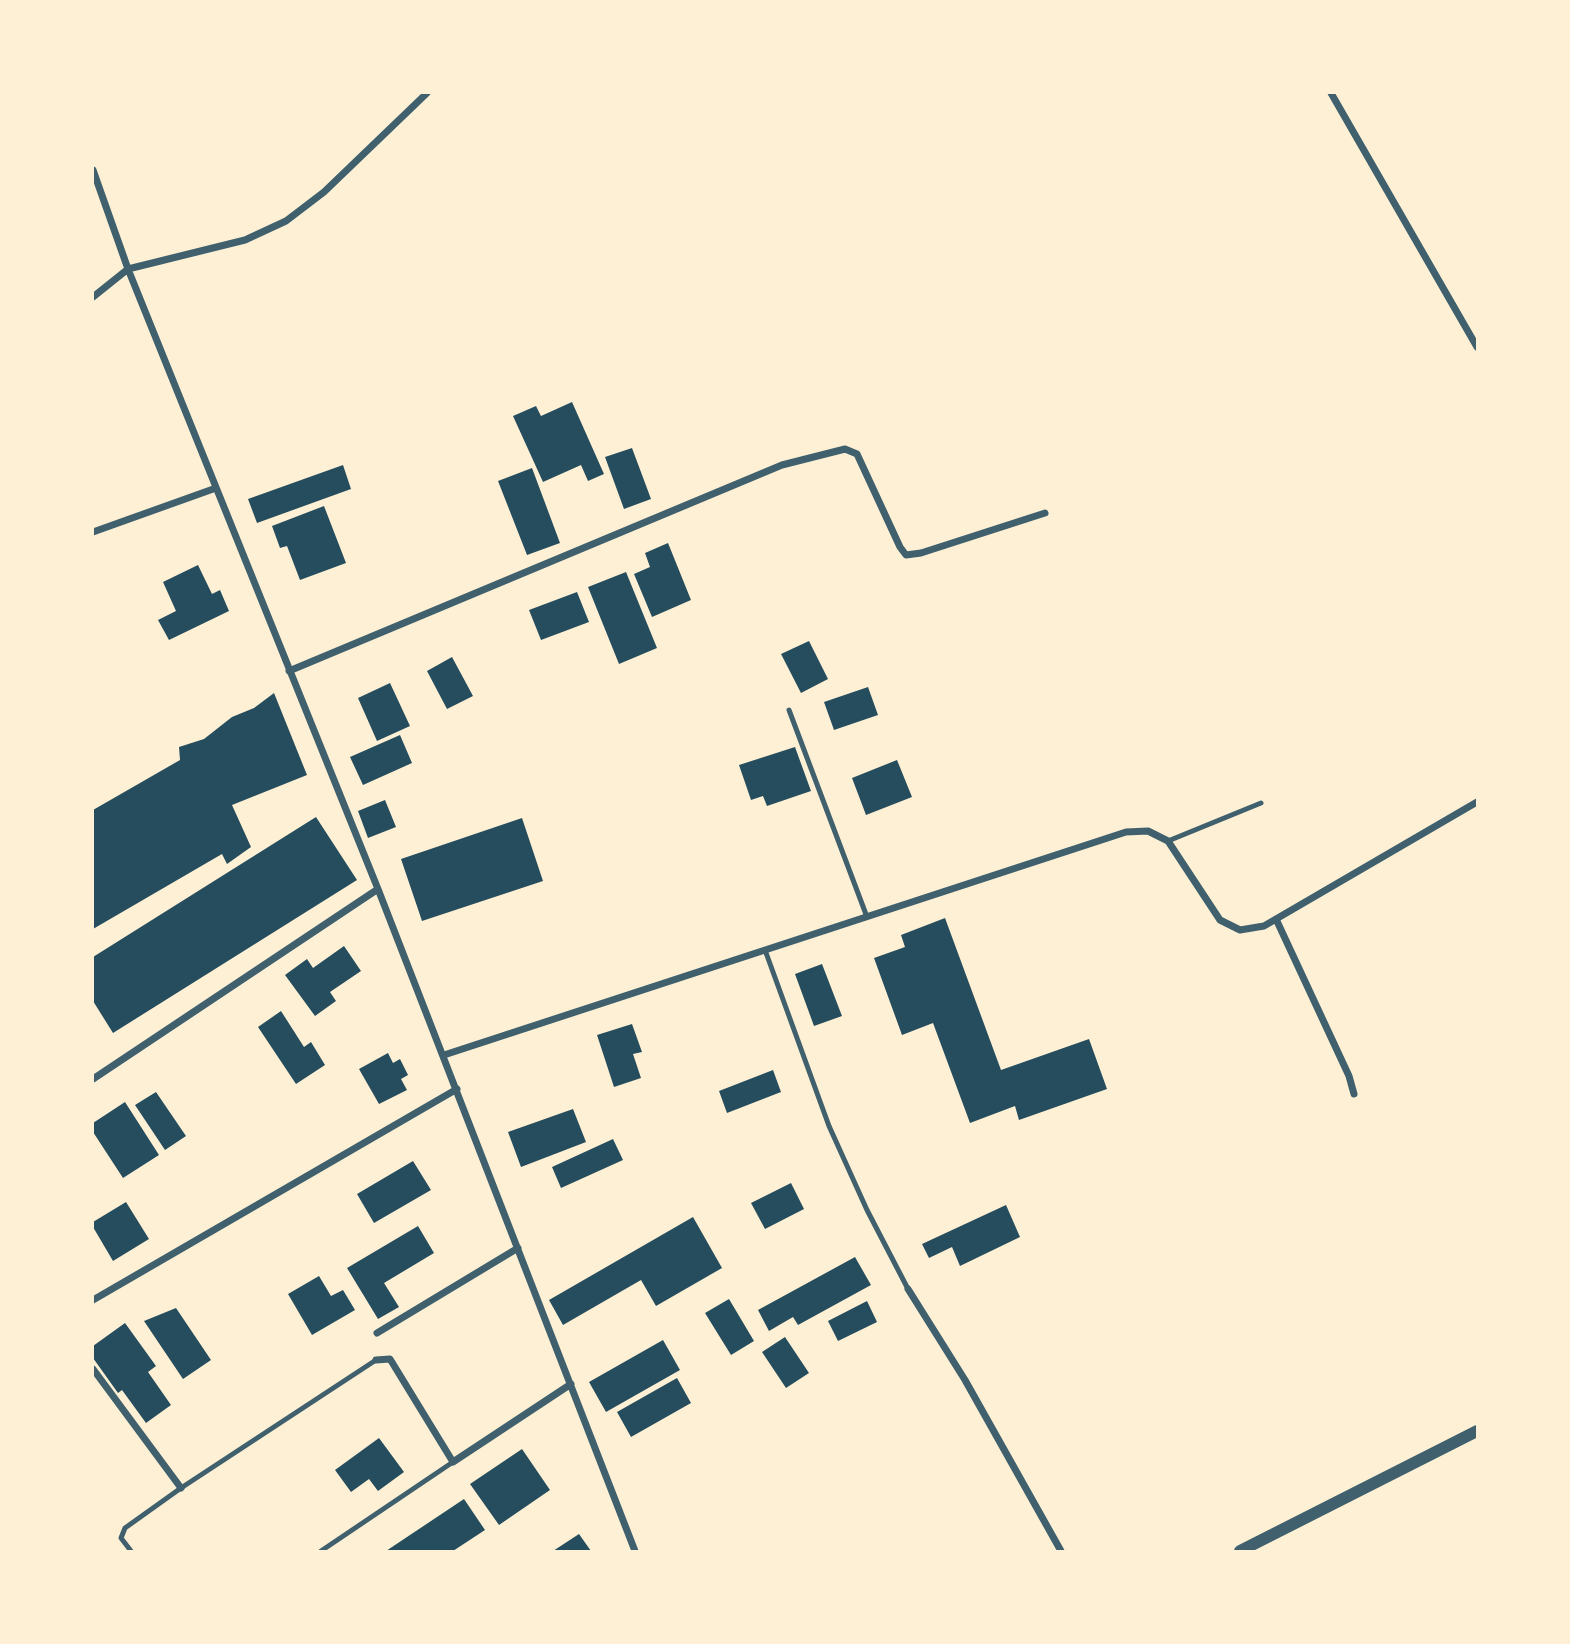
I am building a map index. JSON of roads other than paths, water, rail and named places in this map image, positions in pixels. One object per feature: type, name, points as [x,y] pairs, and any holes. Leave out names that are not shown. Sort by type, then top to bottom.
[{"type":"street","points":[[93,298],[128,269],[245,240],[286,221],[324,192],[427,93]]},
{"type":"street","points":[[1331,93],[1477,347]]},
{"type":"street","points":[[93,170],[128,269],[444,1055],[635,1551]]},
{"type":"street","points":[[289,671],[782,465],[845,449],[857,454],[906,555],[921,553],[1045,513]]},
{"type":"street","points":[[93,532],[216,488]]},
{"type":"street","points":[[444,1055],[1126,832],[1148,831],[1168,841],[1220,920],[1240,930],[1264,926],[1477,803]]},
{"type":"street","points":[[93,1079],[378,889]]},
{"type":"street","points":[[1276,919],[1349,1076],[1354,1094]]},
{"type":"street","points":[[93,1300],[457,1089]]},
{"type":"street","points":[[377,1333],[518,1248]]},
{"type":"street","points":[[908,1289],[965,1380],[1061,1551]]},
{"type":"street","points":[[376,1360],[390,1359],[453,1462],[571,1384]]},
{"type":"street","points":[[93,1369],[181,1488]]},
{"type":"street","points":[[1240,1551],[1477,1431]]},
{"type":"lane","points":[[789,710],[867,917]]},
{"type":"lane","points":[[1168,841],[1261,803]]},
{"type":"lane","points":[[765,950],[829,1126],[866,1210],[908,1289]]},
{"type":"lane","points":[[131,1551],[121,1538],[125,1528],[376,1360]]},
{"type":"lane","points":[[321,1551],[453,1462]]}]
